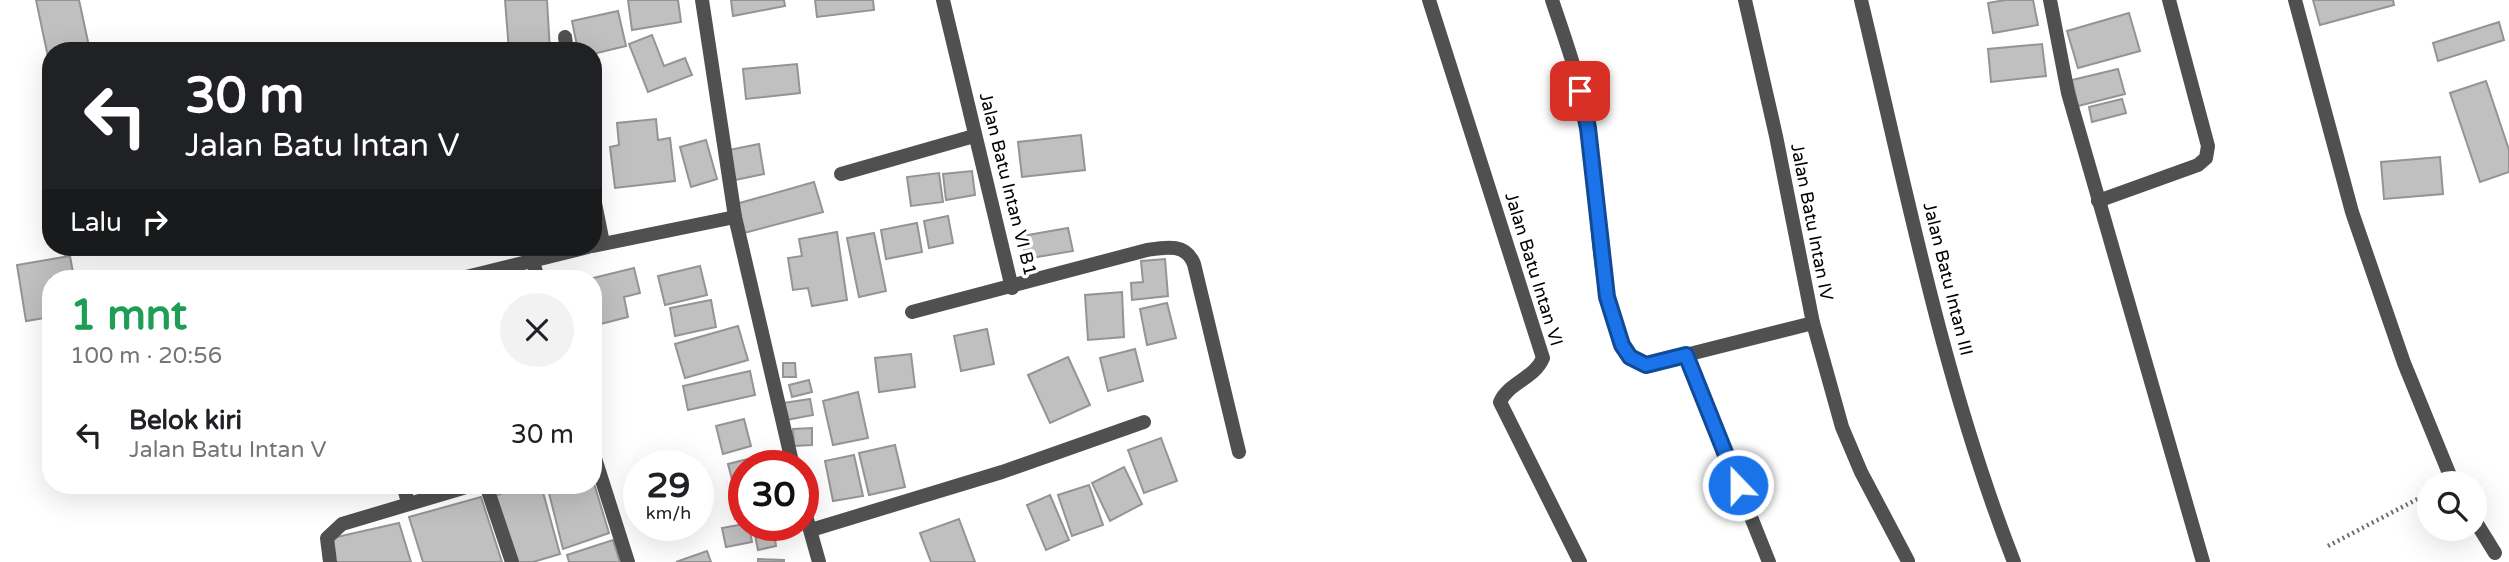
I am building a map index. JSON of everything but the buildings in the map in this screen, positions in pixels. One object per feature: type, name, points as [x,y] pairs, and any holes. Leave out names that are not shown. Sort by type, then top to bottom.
[{"type":"street","points":[[702,0],[735,218],[789,450]]},
{"type":"street","name":"Jalan Batu Intan VI B1","points":[[943,0],[1012,288],[1147,250],[1173,247],[1184,250],[1194,264],[1239,452]]},
{"type":"street","name":"Jalan Batu Intan VI","points":[[1429,0],[1543,358],[1538,370],[1504,394],[1500,402],[1580,562]]},
{"type":"street","name":"Jalan Batu Intan IV","points":[[1552,0],[1586,115],[1607,297],[1622,345],[1630,357],[1646,365],[1813,323],[1776,136],[1745,0]]},
{"type":"street","name":"Jalan Batu Intan III","points":[[1861,0],[1955,389],[1976,463],[2014,562]]},
{"type":"street","points":[[2050,0],[2068,93],[2203,562]]},
{"type":"street","points":[[2098,201],[2198,165],[2206,158],[2208,146],[2169,0]]},
{"type":"street","points":[[2294,0],[2352,212],[2404,363],[2448,471]]},
{"type":"street","points":[[841,174],[974,136]]},
{"type":"street","points":[[602,244],[735,218]]},
{"type":"street","points":[[491,270],[546,256]]},
{"type":"street","points":[[532,259],[535,270]]},
{"type":"street","points":[[912,312],[1012,288]]},
{"type":"street","points":[[1813,323],[1842,427],[1861,472],[1908,561]]},
{"type":"street","points":[[1686,355],[1769,562]]},
{"type":"street","points":[[819,528],[1002,472],[1144,422]]},
{"type":"street","points":[[602,480],[628,562]]},
{"type":"street","points":[[406,494],[408,502]]},
{"type":"street","points":[[330,562],[327,538],[336,527],[439,494]]},
{"type":"street","points":[[489,494],[512,562]]},
{"type":"street","points":[[2487,540],[2495,553]]},
{"type":"street","points":[[814,541],[819,562]]},
{"type":"path","points":[[2328,546],[2417,499]]},
{"type":"route","points":[[1580,91],[1588,128],[1607,297],[1622,345],[1630,357],[1646,365],[1686,355],[1738,485]]}]
